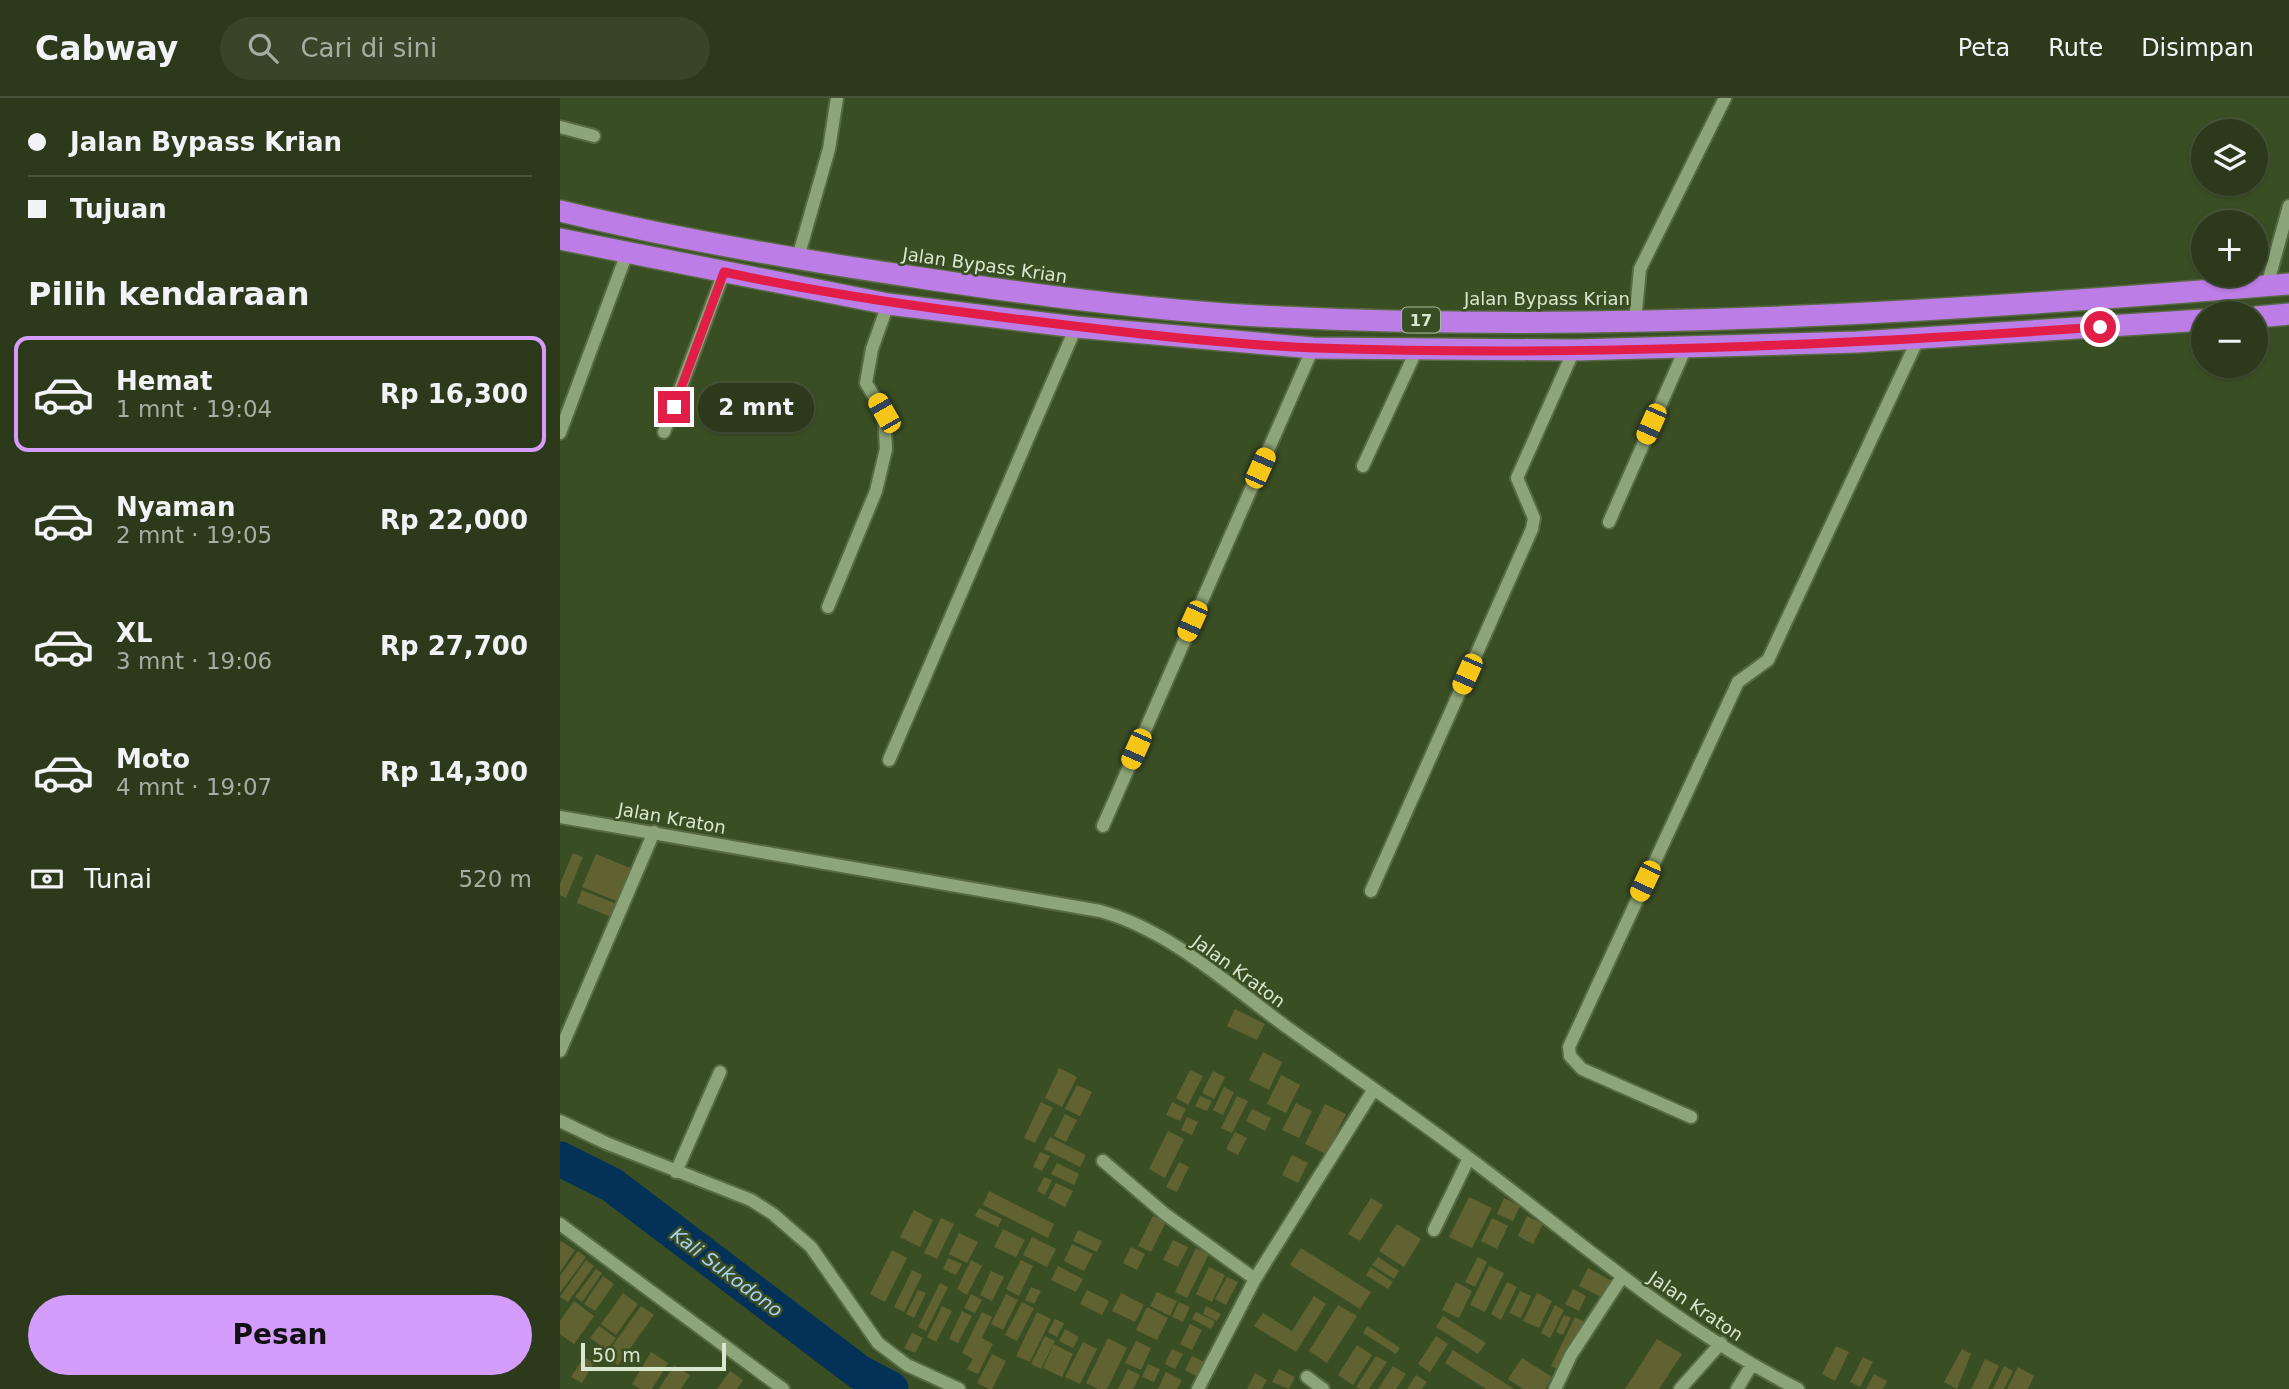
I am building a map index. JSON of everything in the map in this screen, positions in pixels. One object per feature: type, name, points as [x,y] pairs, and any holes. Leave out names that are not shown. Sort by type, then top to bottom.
[{"type":"highway","name":"Jalan Bypass Krian","points":[[560,211],[797,261],[1051,298],[1236,314],[1560,323],[1906,312],[2253,287]]},
{"type":"highway","name":"17","points":[[560,239],[888,304],[1076,327],[1313,348],[1574,350],[1686,347],[1918,339],[2191,321]]},
{"type":"highway","name":"Jalan Bypass Krian","points":[[2268,286],[2289,284]]},
{"type":"highway","points":[[2268,316],[2289,314]]},
{"type":"street","points":[[797,261],[829,149],[837,98]]},
{"type":"street","points":[[1635,321],[1640,269],[1725,98]]},
{"type":"street","points":[[560,127],[594,136]]},
{"type":"street","points":[[2268,282],[2289,206]]},
{"type":"street","points":[[560,433],[627,253]]},
{"type":"street","points":[[664,432],[724,272]]},
{"type":"street","points":[[828,607],[876,491],[886,449],[884,413],[866,383],[872,349],[888,304]]},
{"type":"street","points":[[889,760],[1076,327]]},
{"type":"street","points":[[1691,1117],[1582,1069],[1570,1056],[1569,1047],[1738,682],[1768,660],[1918,339]]},
{"type":"street","points":[[1609,522],[1686,347]]},
{"type":"street","points":[[1103,826],[1313,348]]},
{"type":"street","points":[[1363,467],[1417,349]]},
{"type":"street","points":[[1371,891],[1532,529],[1534,517],[1517,478],[1574,350]]},
{"type":"street","name":"Jalan Kraton","points":[[560,817],[1100,911],[1128,920],[1173,946],[1374,1089],[1469,1158],[1622,1277],[1751,1366],[1797,1389]]},
{"type":"street","points":[[560,1051],[654,832]]},
{"type":"street","points":[[676,1172],[720,1072]]},
{"type":"street","points":[[1198,1389],[1255,1279],[1374,1089]]},
{"type":"street","points":[[560,1121],[676,1172],[751,1200],[788,1224],[811,1247],[878,1343],[908,1365],[959,1389]]},
{"type":"street","points":[[1434,1230],[1469,1158]]},
{"type":"street","points":[[1103,1161],[1165,1214],[1255,1279]]},
{"type":"street","points":[[560,1224],[783,1389]]},
{"type":"street","points":[[1555,1389],[1571,1355],[1622,1277]]},
{"type":"street","points":[[1681,1389],[1721,1343]]},
{"type":"street","points":[[1737,1389],[1751,1366]]},
{"type":"street","points":[[1307,1377],[1323,1389]]},
{"type":"building","points":[[573,853],[583,857],[566,898],[560,895],[560,884]]},
{"type":"building","points":[[596,854],[635,870],[621,903],[582,887]]},
{"type":"building","points":[[582,890],[622,906],[616,919],[577,903]]},
{"type":"building","points":[[1235,1009],[1265,1024],[1257,1040],[1227,1026]]},
{"type":"building","points":[[1263,1052],[1282,1062],[1269,1090],[1249,1080]]},
{"type":"building","points":[[1059,1068],[1077,1077],[1062,1107],[1045,1098]]},
{"type":"building","points":[[1190,1070],[1203,1076],[1188,1105],[1176,1098]]},
{"type":"building","points":[[1213,1071],[1225,1077],[1214,1099],[1202,1093]]},
{"type":"building","points":[[1281,1075],[1300,1085],[1286,1113],[1267,1104]]},
{"type":"building","points":[[1077,1085],[1092,1092],[1080,1116],[1065,1109]]},
{"type":"building","points":[[1224,1087],[1234,1092],[1223,1115],[1213,1110]]},
{"type":"building","points":[[1200,1096],[1212,1101],[1207,1111],[1195,1106]]},
{"type":"building","points":[[1237,1096],[1248,1101],[1232,1133],[1221,1128]]},
{"type":"building","points":[[1041,1102],[1053,1108],[1035,1143],[1024,1138]]},
{"type":"building","points":[[1172,1102],[1186,1109],[1180,1121],[1166,1115]]},
{"type":"building","points":[[1296,1103],[1312,1111],[1299,1138],[1282,1130]]},
{"type":"building","points":[[1325,1104],[1346,1114],[1326,1154],[1305,1144]]},
{"type":"building","points":[[1252,1109],[1271,1118],[1265,1131],[1246,1121]]},
{"type":"building","points":[[1065,1114],[1077,1120],[1066,1142],[1054,1136]]},
{"type":"building","points":[[1187,1117],[1198,1122],[1192,1135],[1181,1130]]},
{"type":"building","points":[[1168,1131],[1184,1139],[1165,1178],[1149,1169]]},
{"type":"building","points":[[1235,1132],[1247,1138],[1238,1155],[1226,1149]]},
{"type":"building","points":[[1050,1137],[1086,1155],[1080,1167],[1044,1149]]},
{"type":"building","points":[[1040,1152],[1050,1156],[1042,1171],[1033,1167]]},
{"type":"building","points":[[1292,1155],[1308,1163],[1298,1183],[1282,1175]]},
{"type":"building","points":[[1179,1162],[1189,1167],[1177,1192],[1166,1187]]},
{"type":"building","points":[[1057,1163],[1079,1174],[1074,1185],[1051,1174]]},
{"type":"building","points":[[1044,1177],[1052,1180],[1045,1195],[1037,1191]]},
{"type":"building","points":[[1056,1183],[1073,1191],[1065,1207],[1048,1198]]},
{"type":"building","points":[[989,1191],[1054,1224],[1048,1238],[983,1205]]},
{"type":"building","points":[[1469,1197],[1492,1208],[1472,1248],[1449,1237]]},
{"type":"building","points":[[1371,1198],[1383,1205],[1360,1241],[1348,1234]]},
{"type":"building","points":[[1504,1198],[1520,1206],[1513,1221],[1497,1214]]},
{"type":"building","points":[[979,1208],[1002,1219],[998,1227],[975,1216]]},
{"type":"building","points":[[914,1210],[933,1220],[920,1247],[900,1237]]},
{"type":"building","points":[[1153,1216],[1166,1222],[1151,1252],[1138,1246]]},
{"type":"building","points":[[1527,1216],[1543,1224],[1533,1244],[1518,1236]]},
{"type":"building","points":[[941,1218],[954,1224],[937,1259],[924,1253]]},
{"type":"building","points":[[1492,1218],[1508,1226],[1497,1249],[1481,1241]]},
{"type":"building","points":[[1397,1224],[1421,1239],[1404,1267],[1379,1251]]},
{"type":"building","points":[[1003,1229],[1025,1240],[1016,1257],[994,1247]]},
{"type":"building","points":[[1078,1230],[1102,1241],[1097,1252],[1073,1241]]},
{"type":"building","points":[[959,1233],[978,1242],[967,1263],[949,1254]]},
{"type":"building","points":[[1032,1237],[1056,1249],[1047,1267],[1023,1255]]},
{"type":"building","points":[[1173,1240],[1188,1247],[1178,1267],[1163,1260]]},
{"type":"building","points":[[561,1241],[575,1250],[560,1272],[560,1243]]},
{"type":"building","points":[[1072,1244],[1093,1254],[1084,1271],[1064,1261]]},
{"type":"building","points":[[1131,1247],[1145,1254],[1137,1270],[1123,1263]]},
{"type":"building","points":[[1196,1248],[1209,1254],[1187,1298],[1175,1292]]},
{"type":"building","points":[[1301,1248],[1371,1292],[1360,1309],[1290,1265]]},
{"type":"building","points":[[892,1250],[907,1258],[885,1302],[870,1294]]},
{"type":"building","points":[[578,1251],[586,1257],[560,1293],[560,1276]]},
{"type":"building","points":[[1378,1257],[1399,1271],[1394,1279],[1372,1265]]},
{"type":"building","points":[[1478,1257],[1487,1262],[1475,1287],[1465,1282]]},
{"type":"building","points":[[948,1258],[962,1264],[956,1275],[943,1269]]},
{"type":"building","points":[[586,1260],[594,1266],[568,1302],[560,1297]]},
{"type":"building","points":[[971,1260],[982,1266],[967,1295],[957,1289]]},
{"type":"building","points":[[1021,1260],[1033,1266],[1019,1296],[1006,1289]]},
{"type":"building","points":[[1058,1266],[1083,1279],[1076,1292],[1051,1280]]},
{"type":"building","points":[[1489,1266],[1504,1273],[1485,1312],[1470,1305]]},
{"type":"building","points":[[1209,1267],[1225,1275],[1212,1302],[1196,1294]]},
{"type":"building","points":[[1371,1267],[1393,1282],[1388,1289],[1366,1275]]},
{"type":"building","points":[[1588,1268],[1612,1281],[1603,1298],[1579,1286]]},
{"type":"building","points":[[596,1269],[602,1273],[582,1302],[575,1297]]},
{"type":"building","points":[[912,1270],[922,1275],[904,1312],[894,1307]]},
{"type":"building","points":[[991,1271],[1004,1277],[992,1301],[980,1295]]},
{"type":"building","points":[[603,1276],[614,1284],[595,1311],[584,1304]]},
{"type":"building","points":[[1227,1277],[1238,1282],[1226,1305],[1215,1299]]},
{"type":"building","points":[[1456,1282],[1472,1291],[1459,1318],[1442,1310]]},
{"type":"building","points":[[1507,1282],[1517,1287],[1501,1320],[1491,1314]]},
{"type":"building","points":[[940,1283],[948,1287],[926,1331],[918,1327]]},
{"type":"building","points":[[1031,1287],[1041,1291],[1034,1304],[1025,1300]]},
{"type":"building","points":[[1573,1289],[1586,1296],[1579,1311],[1565,1304]]},
{"type":"building","points":[[918,1290],[926,1293],[914,1318],[906,1314]]},
{"type":"building","points":[[1087,1290],[1109,1301],[1102,1315],[1080,1304]]},
{"type":"building","points":[[1520,1291],[1531,1296],[1521,1318],[1509,1313]]},
{"type":"building","points":[[1157,1292],[1177,1301],[1170,1316],[1150,1306]]},
{"type":"building","points":[[623,1293],[638,1304],[616,1335],[601,1324]]},
{"type":"building","points":[[1121,1293],[1144,1305],[1135,1322],[1112,1311]]},
{"type":"building","points":[[1537,1293],[1552,1301],[1539,1328],[1523,1321]]},
{"type":"building","points":[[971,1294],[982,1300],[975,1313],[964,1308]]},
{"type":"building","points":[[1006,1294],[1018,1300],[1003,1330],[991,1324]]},
{"type":"building","points":[[1314,1296],[1326,1304],[1296,1352],[1254,1326],[1263,1313],[1292,1331]]},
{"type":"building","points":[[574,1301],[594,1316],[574,1344],[560,1334],[560,1321]]},
{"type":"building","points":[[1022,1302],[1034,1308],[1017,1341],[1005,1335]]},
{"type":"building","points":[[1179,1302],[1190,1307],[1183,1322],[1172,1317]]},
{"type":"building","points":[[1338,1305],[1357,1316],[1327,1363],[1309,1351]]},
{"type":"building","points":[[1555,1305],[1564,1310],[1550,1338],[1541,1333]]},
{"type":"building","points":[[641,1306],[654,1315],[618,1365],[605,1356]]},
{"type":"building","points":[[942,1306],[952,1311],[936,1342],[927,1337]]},
{"type":"building","points":[[1206,1306],[1221,1314],[1217,1321],[1203,1314]]},
{"type":"building","points":[[1147,1307],[1168,1318],[1157,1340],[1136,1330]]},
{"type":"building","points":[[962,1311],[972,1316],[958,1343],[949,1339]]},
{"type":"building","points":[[982,1312],[992,1317],[982,1338],[993,1344],[978,1374],[967,1369],[973,1359],[962,1353]]},
{"type":"building","points":[[1037,1312],[1051,1319],[1030,1362],[1016,1356]]},
{"type":"building","points":[[1196,1312],[1215,1321],[1211,1329],[1192,1319]]},
{"type":"building","points":[[1564,1315],[1571,1318],[1563,1335],[1556,1332]]},
{"type":"building","points":[[1443,1316],[1486,1343],[1478,1354],[1436,1327]]},
{"type":"building","points":[[1575,1317],[1585,1322],[1561,1371],[1551,1366]]},
{"type":"building","points":[[1055,1319],[1064,1323],[1057,1337],[1048,1332]]},
{"type":"building","points":[[1190,1324],[1202,1330],[1192,1350],[1180,1344]]},
{"type":"building","points":[[599,1326],[616,1338],[607,1350],[590,1338]]},
{"type":"building","points":[[1367,1326],[1400,1348],[1396,1354],[1363,1333]]},
{"type":"building","points":[[1065,1329],[1079,1337],[1073,1348],[1059,1341]]},
{"type":"building","points":[[912,1333],[923,1338],[915,1353],[904,1348]]},
{"type":"building","points":[[1045,1336],[1055,1341],[1041,1369],[1031,1364]]},
{"type":"building","points":[[1436,1336],[1448,1344],[1430,1372],[1418,1364]]},
{"type":"building","points":[[1108,1338],[1127,1348],[1107,1389],[1098,1389],[1086,1383]]},
{"type":"building","points":[[1657,1339],[1682,1354],[1659,1389],[1625,1389]]},
{"type":"building","points":[[1136,1341],[1151,1348],[1141,1370],[1125,1363]]},
{"type":"building","points":[[1083,1342],[1097,1349],[1080,1384],[1065,1377]]},
{"type":"building","points":[[1054,1344],[1073,1354],[1062,1377],[1043,1368]]},
{"type":"building","points":[[1357,1345],[1372,1355],[1353,1385],[1338,1375]]},
{"type":"building","points":[[1836,1346],[1849,1352],[1835,1381],[1822,1374]]},
{"type":"building","points":[[1172,1349],[1183,1354],[1175,1369],[1165,1364]]},
{"type":"building","points":[[1962,1349],[1971,1354],[1957,1389],[1944,1382]]},
{"type":"building","points":[[1453,1350],[1514,1389],[1486,1389],[1445,1363]]},
{"type":"building","points":[[651,1352],[668,1363],[652,1389],[640,1389],[632,1384]]},
{"type":"building","points":[[992,1354],[1006,1361],[992,1389],[989,1389],[977,1383]]},
{"type":"building","points":[[1192,1356],[1207,1363],[1200,1378],[1185,1370]]},
{"type":"building","points":[[1376,1356],[1387,1362],[1369,1389],[1356,1387]]},
{"type":"building","points":[[584,1357],[594,1363],[582,1383],[571,1377]]},
{"type":"building","points":[[1863,1357],[1873,1362],[1860,1387],[1850,1382]]},
{"type":"building","points":[[1522,1358],[1552,1377],[1545,1389],[1523,1389],[1508,1379]]},
{"type":"building","points":[[1985,1359],[1999,1366],[1988,1389],[1971,1389]]},
{"type":"building","points":[[1148,1364],[1160,1369],[1154,1382],[1142,1377]]},
{"type":"building","points":[[674,1365],[690,1375],[681,1389],[659,1389]]},
{"type":"building","points":[[1393,1366],[1406,1374],[1396,1389],[1378,1389]]},
{"type":"building","points":[[2004,1366],[2013,1371],[2004,1389],[1993,1389]]},
{"type":"building","points":[[2018,1367],[2034,1376],[2028,1389],[2007,1389]]},
{"type":"building","points":[[1128,1369],[1140,1375],[1133,1389],[1118,1389]]},
{"type":"building","points":[[1279,1369],[1295,1377],[1289,1389],[1272,1382]]},
{"type":"building","points":[[730,1371],[743,1380],[737,1389],[717,1389]]},
{"type":"building","points":[[1166,1372],[1182,1380],[1177,1389],[1158,1389]]},
{"type":"building","points":[[1255,1373],[1267,1380],[1262,1389],[1247,1389]]},
{"type":"building","points":[[1874,1374],[1887,1381],[1883,1389],[1866,1389]]},
{"type":"building","points":[[1416,1375],[1427,1382],[1422,1389],[1407,1389]]},
{"type":"waterway","name":"Kali Sukodono","points":[[560,1159],[612,1185],[859,1372],[891,1389]]},
{"type":"route","points":[[674,407],[724,272],[888,304],[1076,327],[1313,348],[1574,350],[1857,342],[2100,327]]}]
